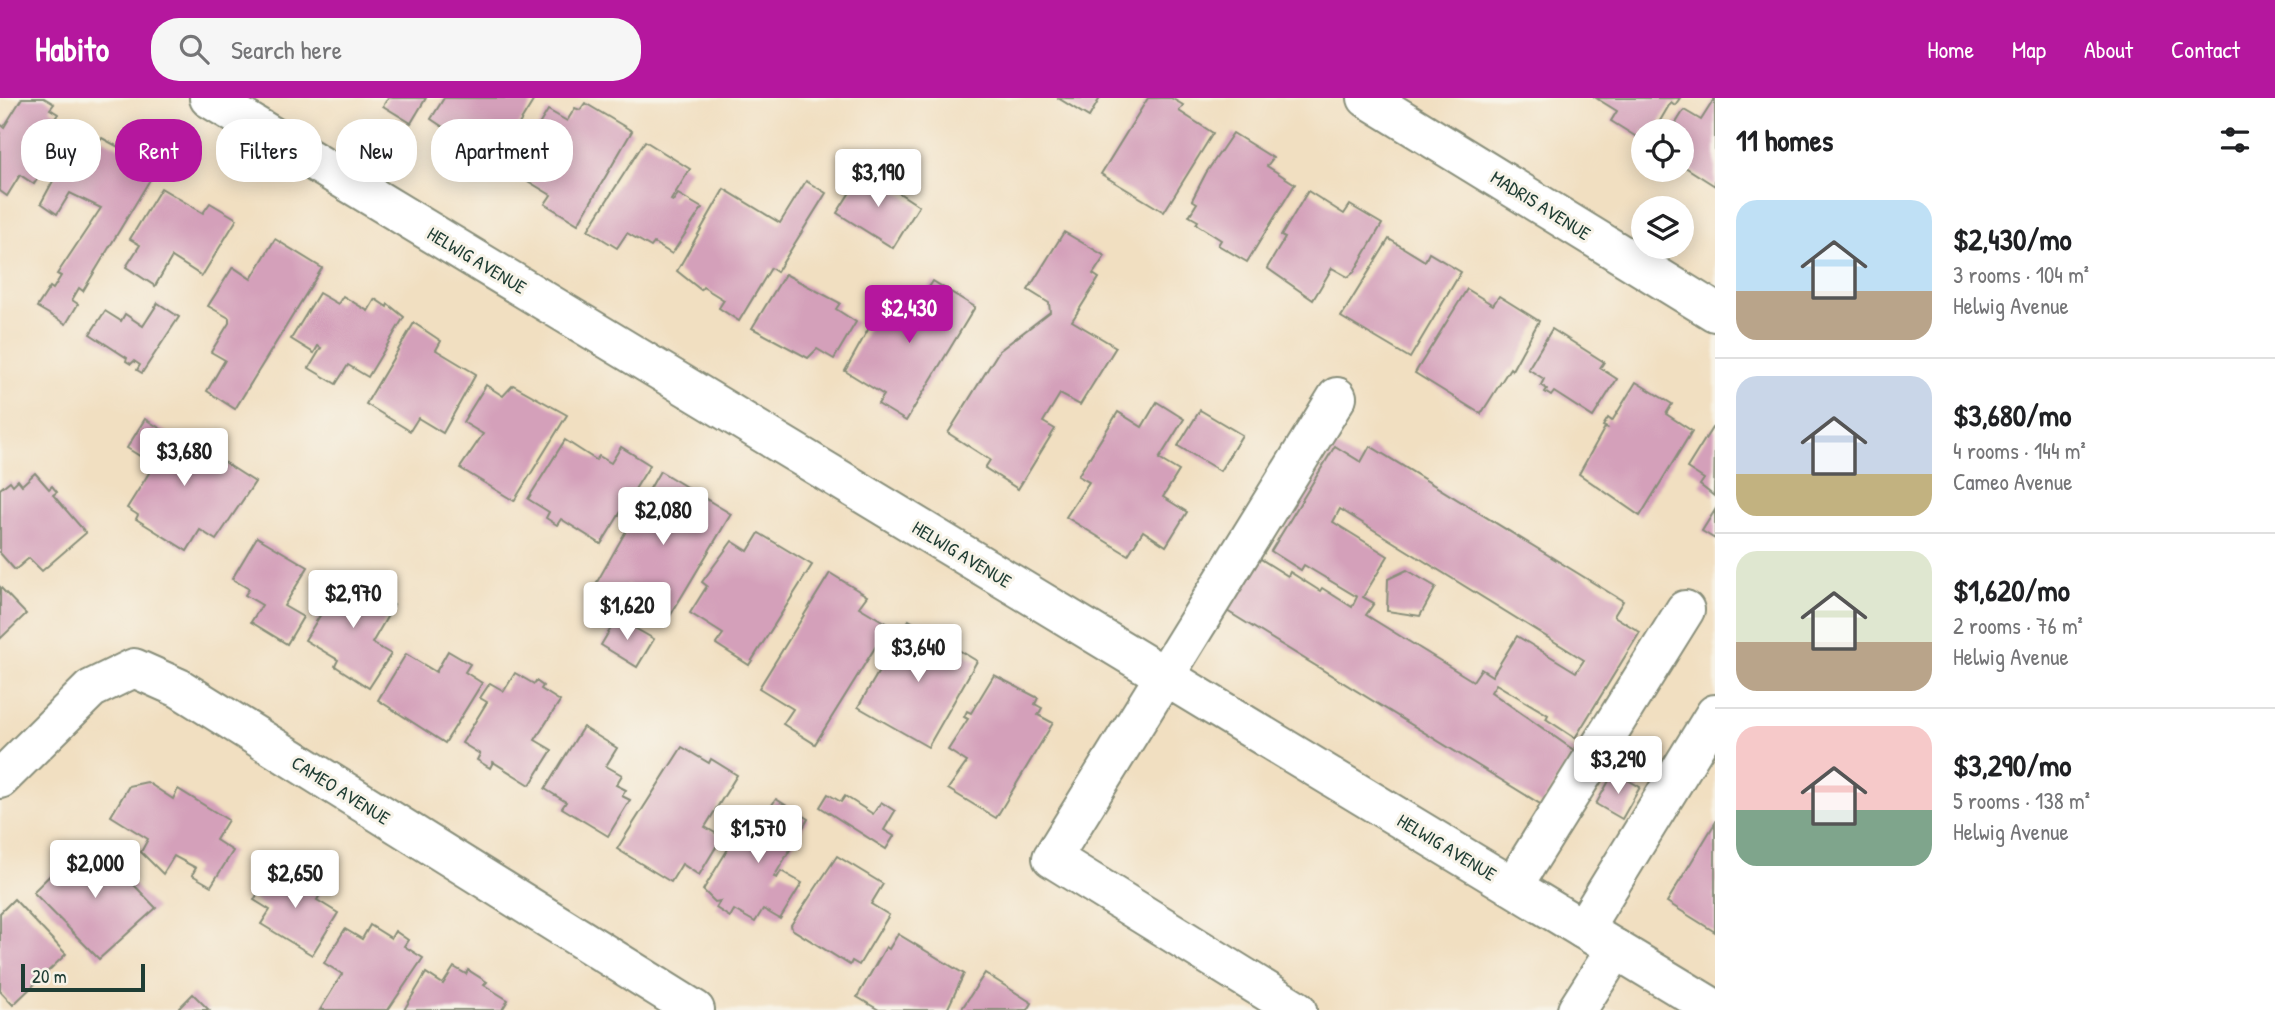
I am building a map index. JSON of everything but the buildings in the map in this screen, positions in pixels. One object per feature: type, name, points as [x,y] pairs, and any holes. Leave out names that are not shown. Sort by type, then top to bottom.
[{"type":"street","name":"HELWIG AVENUE","points":[[209,98],[1715,1009]]},
{"type":"street","name":"MADRIS AVENUE","points":[[1367,98],[1715,312]]},
{"type":"street","points":[[1297,1010],[1052,858],[1337,397]]},
{"type":"street","points":[[1513,886],[1685,610]]},
{"type":"street","name":"CAMEO AVENUE","points":[[0,779],[91,690],[134,668],[179,688],[695,1010]]},
{"type":"street","points":[[1583,929],[1715,714]]},
{"type":"street","points":[[1577,1010],[1616,949]]}]
